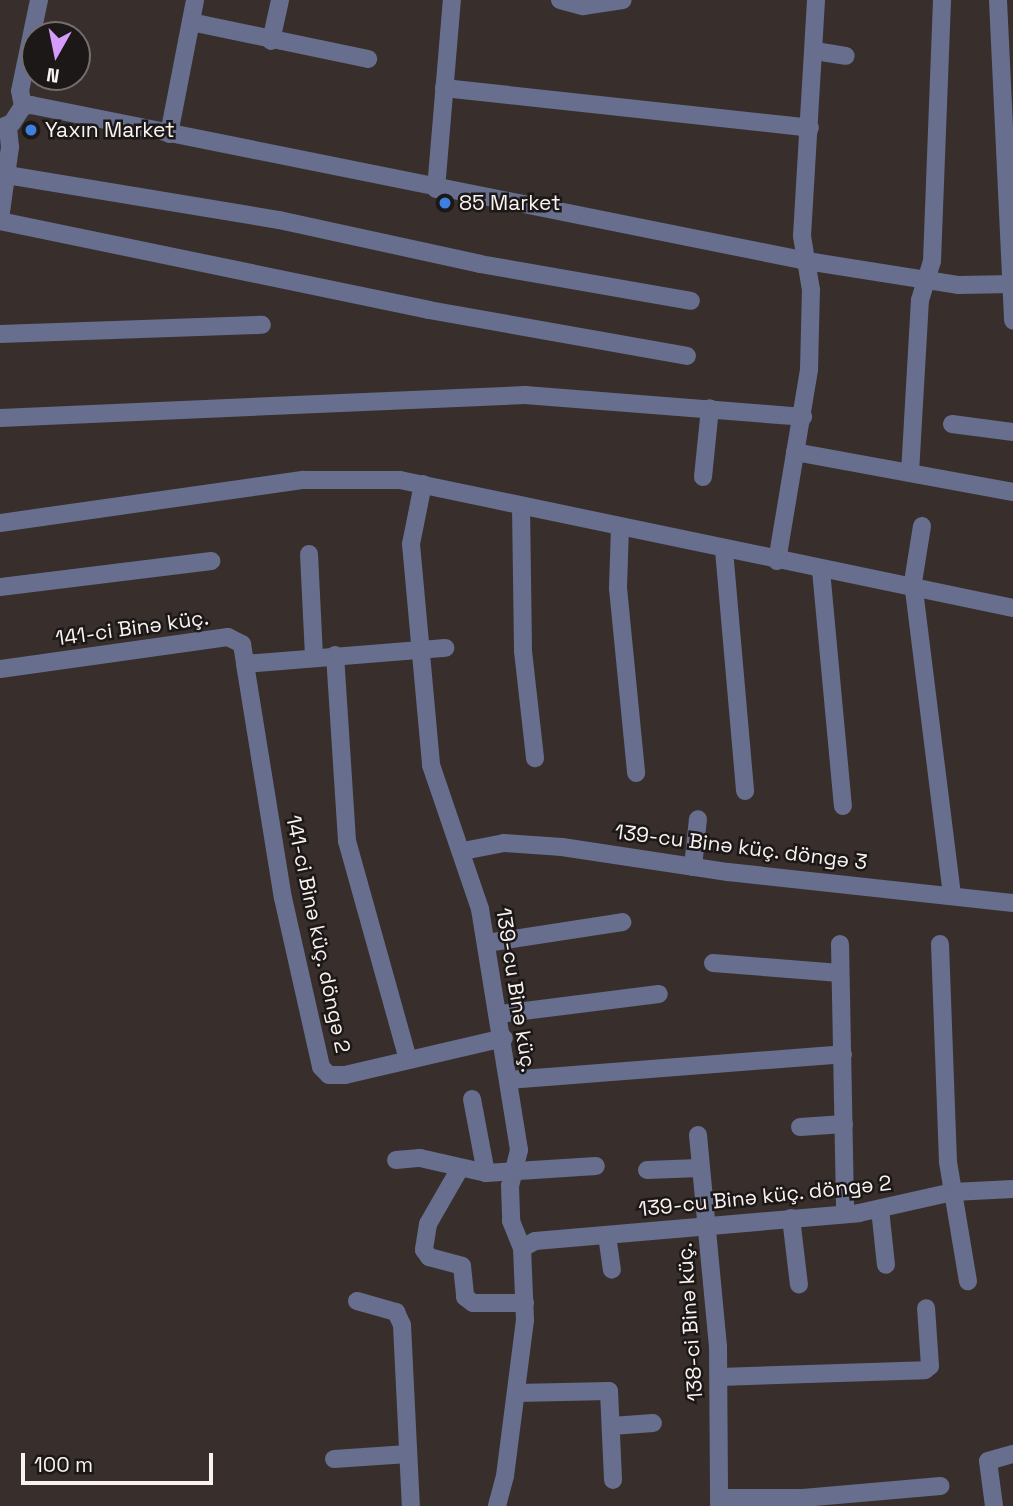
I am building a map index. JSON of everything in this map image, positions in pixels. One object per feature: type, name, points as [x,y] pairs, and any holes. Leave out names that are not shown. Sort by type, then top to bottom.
[{"type":"street","points":[[23,106],[20,91],[39,0]]},
{"type":"street","points":[[169,134],[195,0]]},
{"type":"street","points":[[271,41],[280,0]]},
{"type":"street","points":[[436,189],[452,0]]},
{"type":"street","points":[[560,0],[583,6],[623,0]]},
{"type":"street","points":[[777,561],[803,416],[810,342],[807,261],[802,236],[816,0]]},
{"type":"street","points":[[910,474],[925,280],[932,261],[942,0]]},
{"type":"street","points":[[998,0],[1013,321]]},
{"type":"street","points":[[191,22],[271,41],[368,59]]},
{"type":"street","points":[[815,51],[846,56]]},
{"type":"street","points":[[444,88],[810,128]]},
{"type":"street","points":[[23,106],[4,127],[7,175],[0,220],[429,310],[687,356]]},
{"type":"street","points":[[23,106],[807,261],[959,285],[1012,284]]},
{"type":"street","points":[[7,175],[253,215],[480,264],[691,301]]},
{"type":"street","points":[[0,334],[262,325]]},
{"type":"street","points":[[0,418],[525,395],[803,416]]},
{"type":"street","points":[[703,477],[710,408]]},
{"type":"street","points":[[952,424],[1013,432]]},
{"type":"street","points":[[795,452],[1013,492]]},
{"type":"street","points":[[0,523],[304,480],[378,479],[423,484],[724,550],[1013,608]]},
{"type":"street","name":"139-cu Binə küç.","points":[[423,484],[411,544],[418,650],[434,781],[463,851],[487,943],[504,1038],[519,1150],[513,1174],[512,1230],[522,1248],[525,1303],[516,1393],[497,1506]]},
{"type":"street","points":[[521,506],[523,651],[535,758]]},
{"type":"street","points":[[922,526],[914,589],[951,895]]},
{"type":"street","points":[[620,527],[618,588],[636,773]]},
{"type":"street","points":[[724,550],[745,791]]},
{"type":"street","points":[[309,554],[314,656]]},
{"type":"street","points":[[0,587],[211,561]]},
{"type":"street","points":[[821,570],[844,806]]},
{"type":"street","name":"141-ci Binə küç.","points":[[0,669],[228,637],[242,644],[246,664]]},
{"type":"street","points":[[246,664],[314,656],[445,648]]},
{"type":"street","points":[[335,655],[348,850],[408,1060]]},
{"type":"street","name":"141-ci Binə küç. döngə 2","points":[[246,664],[283,898],[321,1067],[329,1075],[345,1075],[504,1038]]},
{"type":"street","points":[[693,867],[698,819]]},
{"type":"street","name":"139-cu Binə küç. döngə 3","points":[[463,851],[520,843],[693,867],[1013,902]]},
{"type":"street","points":[[487,943],[622,922]]},
{"type":"street","points":[[840,944],[845,1214]]},
{"type":"street","points":[[940,944],[948,1162],[968,1281]]},
{"type":"street","points":[[713,963],[840,973]]},
{"type":"street","points":[[500,1014],[659,993]]},
{"type":"street","points":[[508,1080],[843,1054]]},
{"type":"street","points":[[472,1099],[486,1173]]},
{"type":"street","points":[[800,1127],[844,1124]]},
{"type":"street","name":"138-ci Binə küç.","points":[[698,1135],[719,1377],[719,1502]]},
{"type":"street","points":[[396,1160],[420,1158],[459,1170],[513,1174],[596,1166]]},
{"type":"street","points":[[647,1171],[699,1168]]},
{"type":"street","points":[[459,1170],[428,1224],[424,1251],[429,1257],[462,1266],[465,1297],[473,1303],[525,1303]]},
{"type":"street","name":"139-cu Binə küç. döngə 2","points":[[522,1248],[535,1241],[845,1214],[953,1192],[1013,1189]]},
{"type":"street","points":[[880,1209],[886,1265]]},
{"type":"street","points":[[791,1218],[799,1285]]},
{"type":"street","points":[[607,1235],[612,1270]]},
{"type":"street","points":[[357,1301],[396,1312],[402,1325],[411,1506]]},
{"type":"street","points":[[719,1377],[925,1370],[930,1366],[926,1308]]},
{"type":"street","points":[[516,1393],[605,1389],[612,1396],[613,1480]]},
{"type":"street","points":[[612,1426],[653,1423]]},
{"type":"street","points":[[334,1459],[408,1454]]},
{"type":"street","points":[[994,1506],[988,1461],[1013,1454]]},
{"type":"street","points":[[719,1502],[940,1486]]},
{"type":"place","name":"Yaxın Market","points":[[31,130]]},
{"type":"place","name":"85 Market","points":[[445,203]]}]
